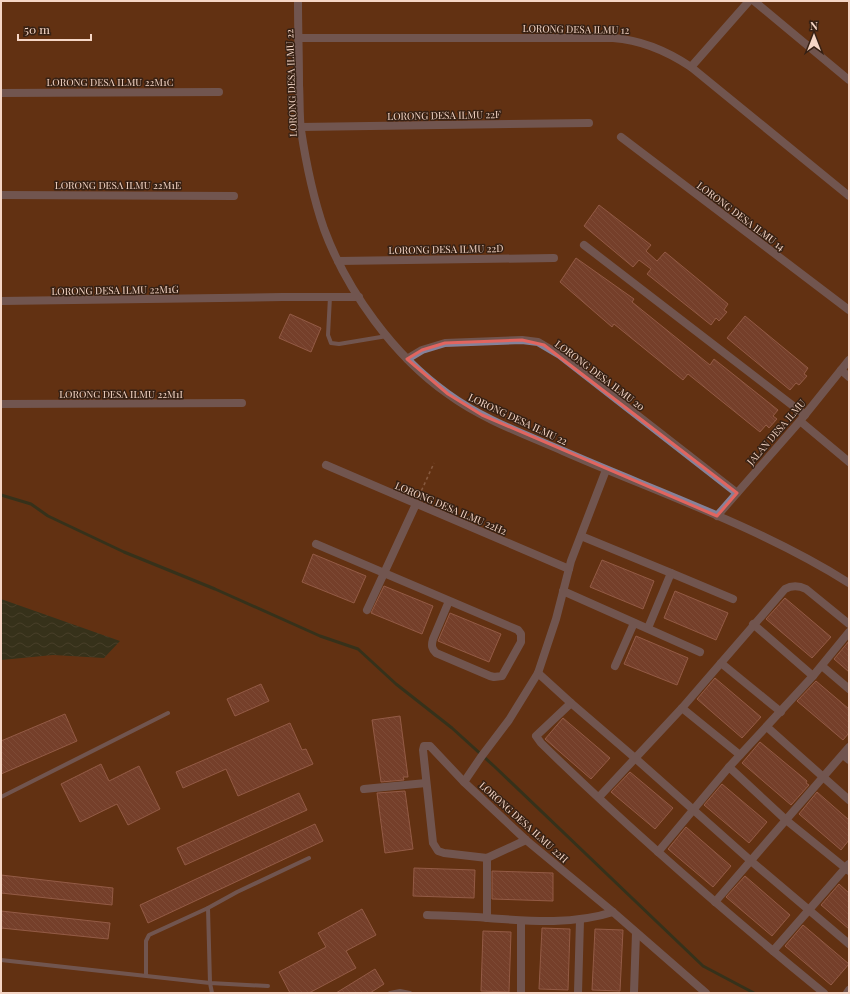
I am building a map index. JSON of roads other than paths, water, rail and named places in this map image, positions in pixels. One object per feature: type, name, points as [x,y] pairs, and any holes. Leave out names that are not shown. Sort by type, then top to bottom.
[{"type":"street","name":"LORONG DESA ILMU 22","points":[[298,1],[300,127],[317,207],[324,230],[338,261],[359,297],[387,336],[407,359],[441,389],[459,402],[502,424],[606,470],[717,516],[800,554],[816,562],[849,583]]},
{"type":"street","points":[[691,67],[748,1]]},
{"type":"street","points":[[754,1],[849,80]]},
{"type":"street","name":"LORONG DESA ILMU 12","points":[[298,38],[636,40],[660,49],[691,67],[849,196]]},
{"type":"street","name":"LORONG DESA ILMU 22M1C","points":[[1,93],[219,92]]},
{"type":"street","name":"LORONG DESA ILMU 22F","points":[[300,127],[589,123]]},
{"type":"street","name":"LORONG DESA ILMU 14","points":[[621,137],[849,310]]},
{"type":"street","name":"LORONG DESA ILMU 22M1E","points":[[1,195],[234,196]]},
{"type":"street","points":[[584,245],[802,418],[849,462]]},
{"type":"street","name":"LORONG DESA ILMU 22D","points":[[338,261],[554,258]]},
{"type":"street","name":"LORONG DESA ILMU 22M1G","points":[[1,301],[359,297]]},
{"type":"street","name":"LORONG DESA ILMU 20","points":[[407,359],[422,350],[445,343],[522,340],[538,342],[560,355],[737,493]]},
{"type":"street","name":"JALAN DESA ILMU","points":[[717,516],[802,418],[849,360]]},
{"type":"street","points":[[841,370],[849,377]]},
{"type":"street","name":"LORONG DESA ILMU 22M1I","points":[[1,404],[242,404]]},
{"type":"street","name":"LORONG DESA ILMU 22H2","points":[[326,465],[568,569]]},
{"type":"street","name":"LORONG DESA ILMU 22H","points":[[606,470],[568,569],[552,634],[538,673],[499,735],[481,757],[464,782],[526,840],[613,912],[706,993]]},
{"type":"street","points":[[367,610],[416,504]]},
{"type":"street","points":[[581,536],[733,599]]},
{"type":"street","points":[[316,544],[449,601],[520,632],[522,638],[521,642],[502,676],[490,676],[434,651],[432,644],[433,639],[449,601]]},
{"type":"street","points":[[648,628],[671,573]]},
{"type":"street","points":[[599,797],[682,708],[753,624],[785,589],[798,586],[806,589],[849,624]]},
{"type":"street","points":[[563,591],[700,652]]},
{"type":"street","points":[[615,666],[634,623]]},
{"type":"street","points":[[753,624],[813,676]]},
{"type":"street","points":[[658,852],[729,767],[822,666],[849,632]]},
{"type":"street","points":[[721,663],[781,712]]},
{"type":"street","points":[[822,666],[849,689]]},
{"type":"street","points":[[538,673],[751,861],[849,944]]},
{"type":"street","points":[[571,703],[536,736],[550,751],[658,852],[715,902],[824,993]]},
{"type":"street","points":[[682,708],[740,756]]},
{"type":"street","points":[[767,727],[849,800]]},
{"type":"street","points":[[464,782],[428,745],[423,748],[433,843],[438,851],[487,858],[526,840]]},
{"type":"street","points":[[715,902],[822,777],[846,758],[849,747]]},
{"type":"street","points":[[729,767],[786,820],[848,868],[773,951]]},
{"type":"street","points":[[364,789],[426,783]]},
{"type":"street","points":[[487,858],[487,918]]},
{"type":"street","points":[[427,915],[521,921],[580,920],[595,918],[613,912]]},
{"type":"street","points":[[578,993],[580,920]]},
{"type":"street","points":[[520,993],[521,921]]},
{"type":"street","points":[[634,992],[636,933]]},
{"type":"lane","points":[[330,297],[328,335],[331,343],[339,344],[387,336]]},
{"type":"lane","points":[[1,797],[168,713]]},
{"type":"lane","points":[[146,975],[146,941],[149,935],[208,908],[237,892],[309,858]]},
{"type":"lane","points":[[208,908],[210,982],[212,993]]},
{"type":"lane","points":[[1,960],[210,982],[268,986]]},
{"type":"lane","points":[[390,993],[400,991],[410,993]]},
{"type":"water","points":[[1,599],[120,641],[104,658],[53,655],[1,660]]},
{"type":"waterway","points":[[1,495],[31,504],[48,516],[124,552],[215,589],[320,636],[358,649],[396,684],[452,728],[495,767],[703,966],[754,993]]}]
